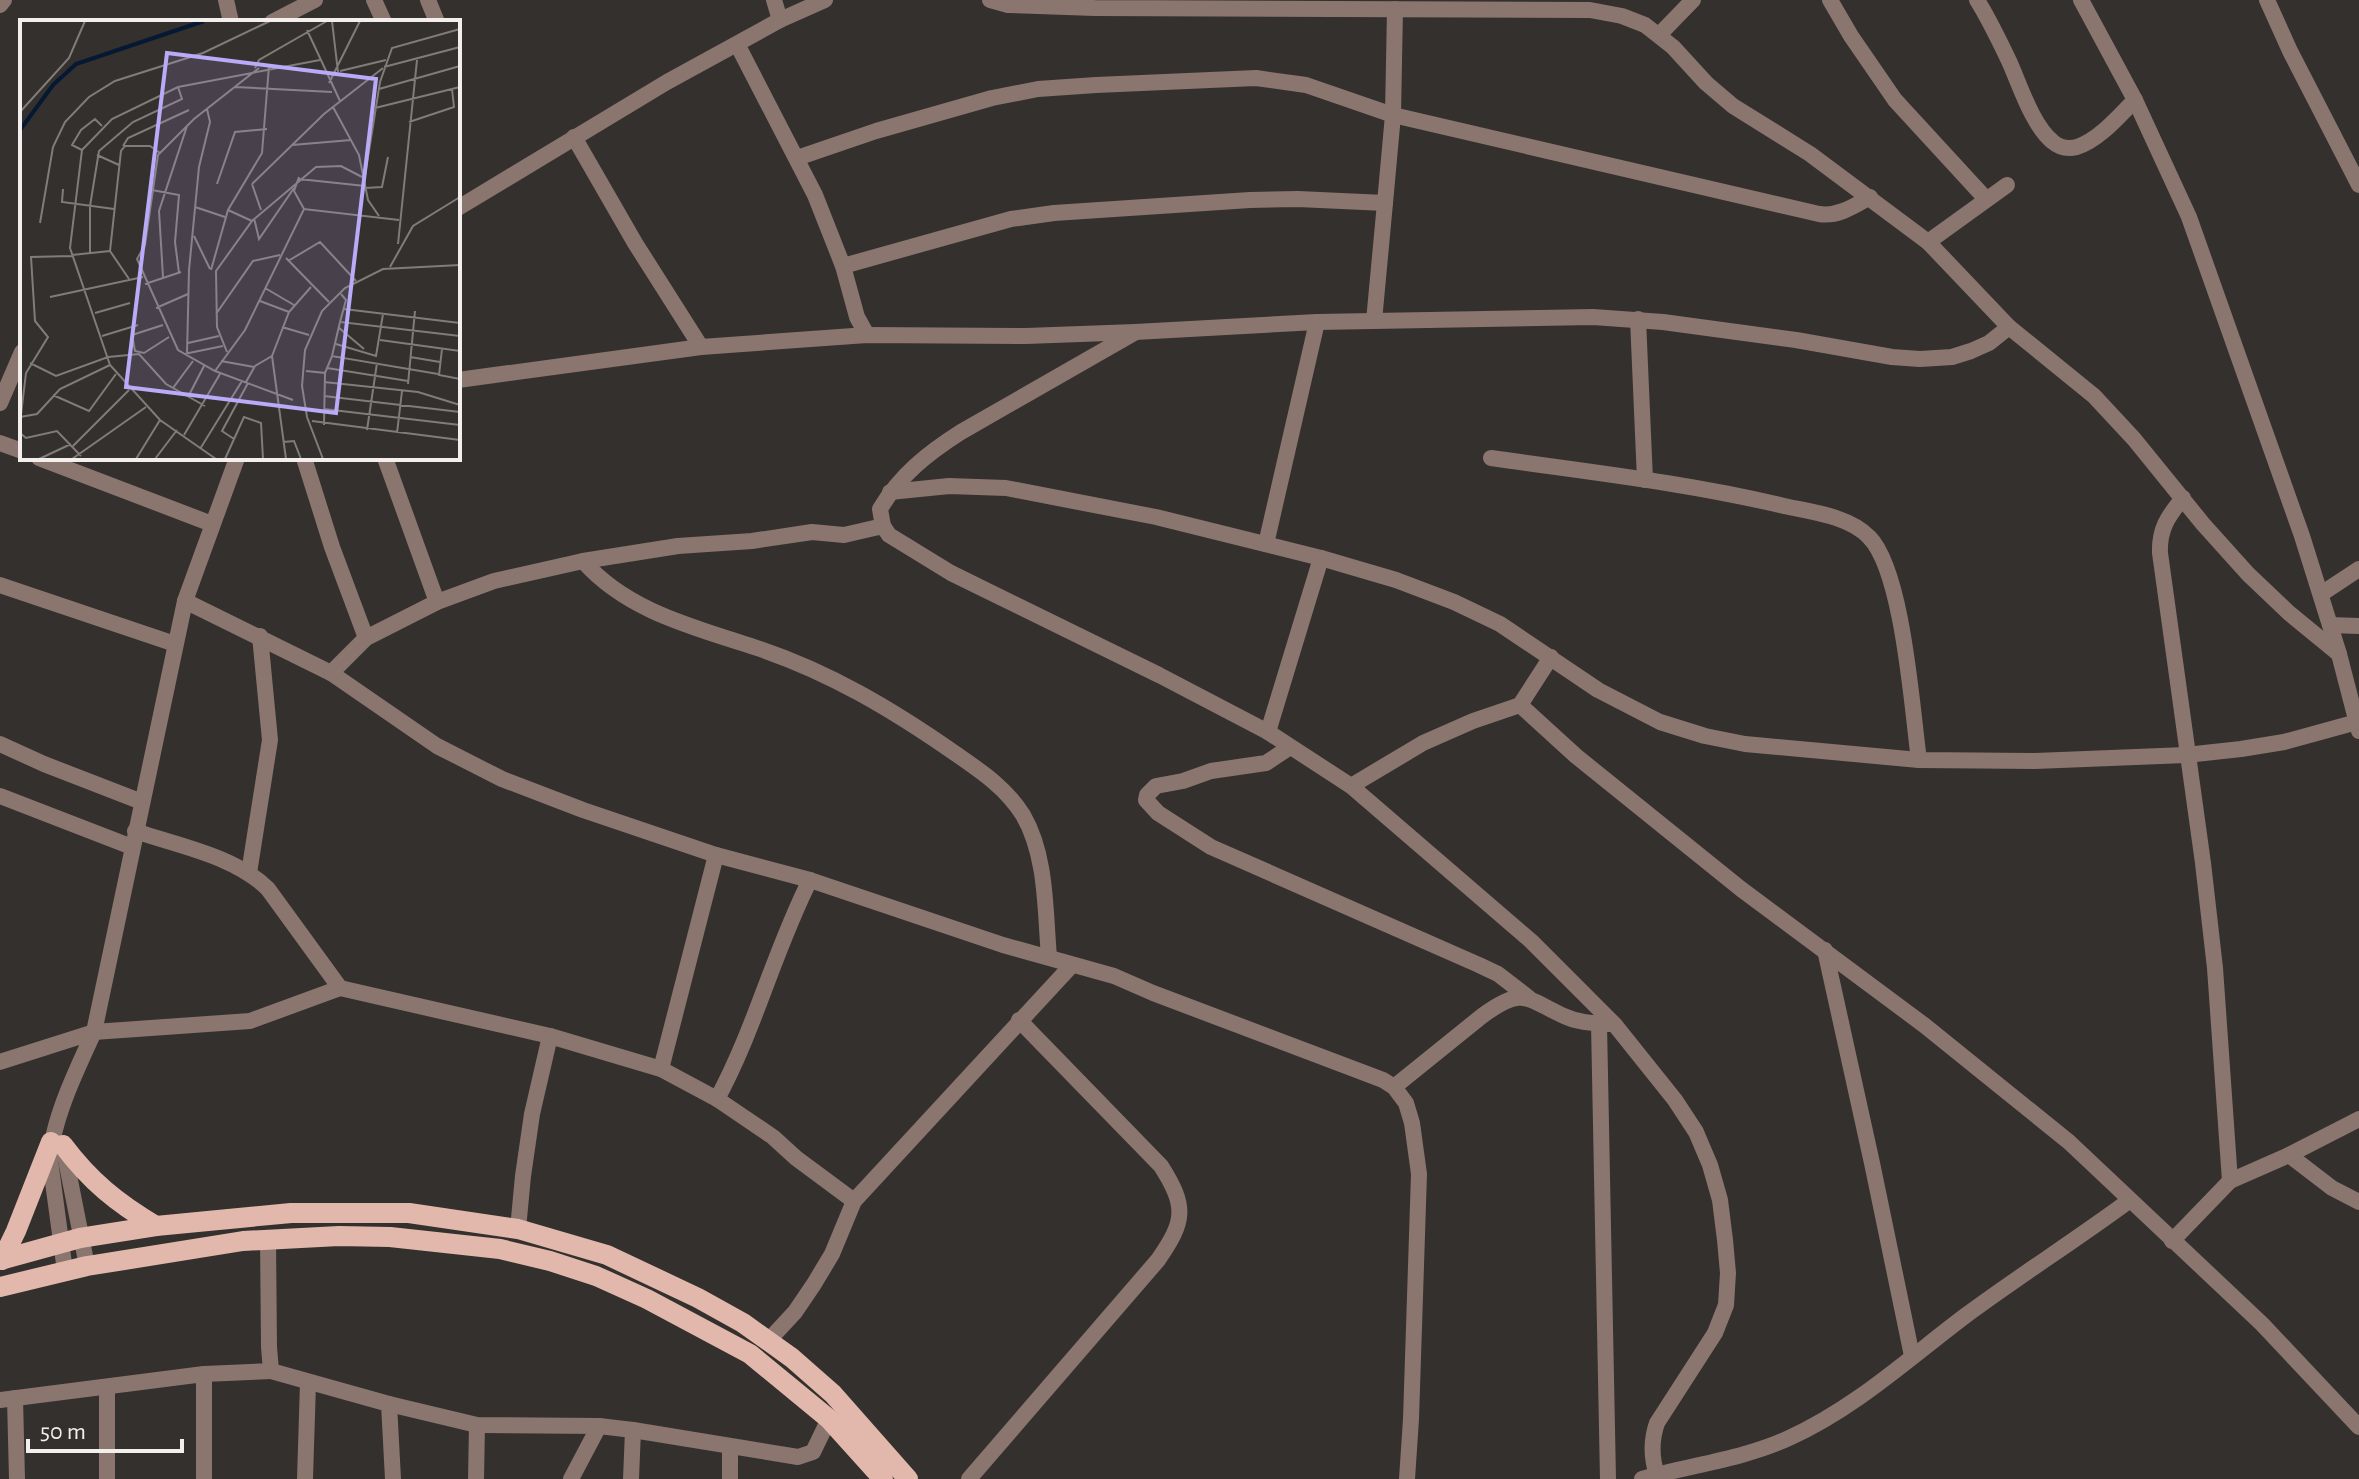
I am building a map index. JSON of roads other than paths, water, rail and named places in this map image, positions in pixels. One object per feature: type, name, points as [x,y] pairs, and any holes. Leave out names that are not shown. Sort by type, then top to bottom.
[{"type":"main road","points":[[1,1260],[57,1138],[99,1186],[123,1207],[156,1226]]},
{"type":"main road","points":[[1,1260],[70,1241],[156,1226],[291,1213],[409,1213],[518,1229],[607,1255],[743,1323],[769,1340],[833,1394],[908,1479]]},
{"type":"main road","points":[[0,1287],[87,1266],[268,1239],[390,1237],[500,1249],[596,1276],[647,1299],[750,1354],[829,1419],[883,1479]]},
{"type":"street","points":[[0,5],[4,0]]},
{"type":"street","points":[[226,0],[231,20]]},
{"type":"street","points":[[276,20],[315,0]]},
{"type":"street","points":[[374,0],[383,20]]},
{"type":"street","points":[[428,0],[436,20]]},
{"type":"street","points":[[774,0],[780,20]]},
{"type":"street","points":[[460,202],[667,82],[780,20],[825,0]]},
{"type":"street","points":[[990,0],[1008,5],[1095,8],[1590,10],[1622,16],[1645,25],[1733,106],[1810,154],[1928,242],[2009,327],[2094,396],[2259,585],[2339,654]]},
{"type":"street","points":[[1659,35],[1693,0]]},
{"type":"street","points":[[1830,0],[1895,100],[1986,199]]},
{"type":"street","points":[[1977,0],[2032,111],[2054,143],[2064,148],[2077,147],[2103,131],[2135,100]]},
{"type":"street","points":[[890,492],[949,486],[1006,488],[1156,517],[1396,580],[1500,624],[1610,696],[1660,722],[1745,744],[1919,760],[2035,761],[2186,755],[2284,742],[2358,726],[2321,594],[2189,217],[2135,100],[2081,0]]},
{"type":"street","points":[[2267,0],[2359,185]]},
{"type":"street","points":[[1374,321],[1393,115],[1395,9]]},
{"type":"street","points":[[737,44],[815,195],[843,266],[857,317],[867,335]]},
{"type":"street","points":[[797,158],[876,131],[992,98],[1038,89],[1214,79],[1280,80],[1324,90],[1393,115],[1828,215],[1870,197]]},
{"type":"street","points":[[574,137],[635,243],[701,347]]},
{"type":"street","points":[[1928,242],[2007,185]]},
{"type":"street","points":[[843,266],[1011,219],[1054,213],[1250,200],[1385,203]]},
{"type":"street","points":[[460,380],[701,347],[867,335],[999,336],[1317,322],[1559,317],[1638,319],[1920,359],[1952,357],[1971,351],[1989,343],[2009,327]]},
{"type":"street","points":[[1638,319],[1645,480]]},
{"type":"street","points":[[1266,544],[1317,322]]},
{"type":"street","points":[[1135,332],[961,432],[913,466],[890,492],[880,509],[883,526],[889,535],[951,573],[1268,732],[1351,786],[1531,941],[1675,1100],[1696,1132],[1720,1200],[1728,1273],[1726,1305],[1715,1333],[1657,1423],[1652,1437],[1650,1477],[1753,1451],[1819,1424],[1869,1391],[2019,1276],[2130,1200]]},
{"type":"street","points":[[0,403],[20,357]]},
{"type":"street","points":[[0,443],[20,450]]},
{"type":"street","points":[[1491,458],[1748,497],[1849,523],[1869,537],[1884,560],[1894,588],[1919,760]]},
{"type":"street","points":[[44,460],[212,524]]},
{"type":"street","points":[[65,1271],[70,1241],[57,1138],[71,1086],[94,1032],[185,601],[236,460]]},
{"type":"street","points":[[305,460],[332,547],[366,638]]},
{"type":"street","points":[[386,460],[437,602]]},
{"type":"street","points":[[2183,498],[2164,523],[2159,544],[2215,968],[2230,1181]]},
{"type":"street","points":[[331,673],[366,638],[437,602],[494,581],[583,561],[678,546],[752,541],[812,532],[844,535],[883,526]]},
{"type":"street","points":[[1268,732],[1321,558]]},
{"type":"street","points":[[583,561],[595,575],[617,591],[657,614],[774,653],[828,675],[889,708],[989,776],[1024,816],[1036,846],[1049,957]]},
{"type":"street","points":[[2321,594],[2359,569]]},
{"type":"street","points":[[0,585],[175,644]]},
{"type":"street","points":[[185,601],[331,673],[437,746],[502,779],[716,855],[810,880],[1003,945],[1114,976],[1373,1076],[1394,1087],[1406,1103],[1412,1123],[1419,1174],[1407,1479]]},
{"type":"street","points":[[2330,625],[2359,626]]},
{"type":"street","points":[[249,873],[270,740],[260,636]]},
{"type":"street","points":[[1351,786],[1423,743],[1520,705],[1551,657]]},
{"type":"street","points":[[1520,705],[1576,756],[1741,889],[1924,1025],[2069,1142],[2262,1324],[2359,1427]]},
{"type":"street","points":[[0,744],[142,802]]},
{"type":"street","points":[[1290,747],[1277,758],[1255,767],[1225,768],[1156,786],[1146,800],[1158,813],[1211,847],[1498,974],[1529,998],[1566,1017],[1580,1022],[1607,1024]]},
{"type":"street","points":[[0,796],[134,839],[238,865],[268,889],[340,988]]},
{"type":"street","points":[[661,1069],[716,855]]},
{"type":"street","points":[[717,1099],[735,1066],[810,880]]},
{"type":"street","points":[[1825,950],[1912,1356]]},
{"type":"street","points":[[769,1340],[795,1312],[814,1284],[832,1254],[854,1201],[1072,965]]},
{"type":"street","points":[[0,1062],[94,1032],[250,1021],[340,988],[550,1036],[661,1069],[717,1099],[773,1137],[854,1201]]},
{"type":"street","points":[[1394,1087],[1496,1006],[1512,999],[1529,998]]},
{"type":"street","points":[[969,1479],[1158,1260],[1179,1223],[1180,1206],[1174,1187],[1161,1166],[1019,1020]]},
{"type":"street","points":[[1607,1024],[1608,1479]]},
{"type":"street","points":[[518,1229],[532,1114],[550,1036]]},
{"type":"street","points":[[2172,1241],[2230,1181],[2359,1119]]},
{"type":"street","points":[[2289,1155],[2332,1188],[2359,1202]]},
{"type":"street","points":[[268,1239],[271,1371]]},
{"type":"street","points":[[70,1241],[87,1266]]},
{"type":"street","points":[[17,1479],[7,1399],[204,1374],[271,1371],[477,1425],[599,1426],[789,1457],[808,1456],[813,1452],[829,1419]]},
{"type":"street","points":[[204,1374],[204,1479]]},
{"type":"street","points":[[305,1479],[308,1383]]},
{"type":"street","points":[[107,1387],[107,1479]]},
{"type":"street","points":[[389,1404],[393,1479]]},
{"type":"street","points":[[476,1479],[477,1425]]},
{"type":"street","points":[[571,1479],[599,1426]]},
{"type":"street","points":[[631,1479],[633,1430]]},
{"type":"street","points":[[730,1447],[730,1479]]}]
